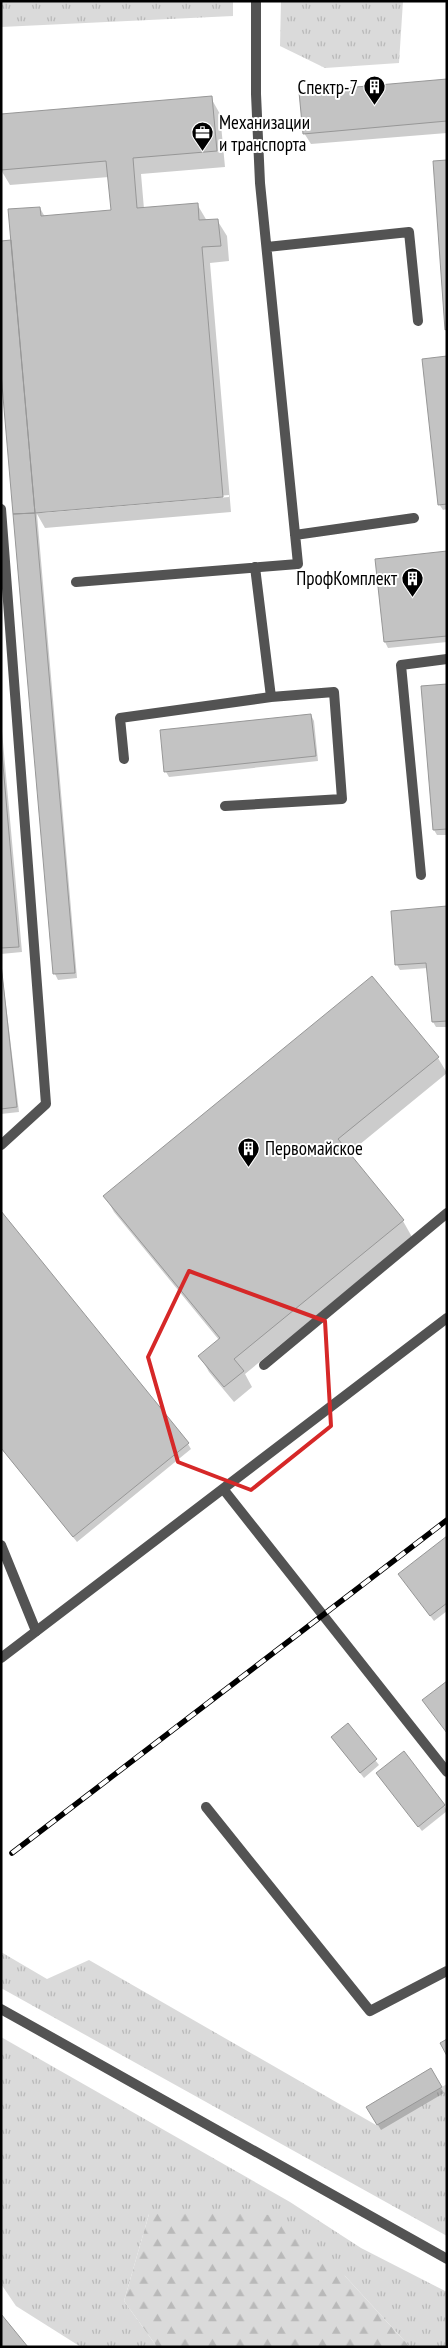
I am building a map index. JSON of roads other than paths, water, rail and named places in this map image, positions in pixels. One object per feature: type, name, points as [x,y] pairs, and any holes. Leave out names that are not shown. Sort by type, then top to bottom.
[{"type":"street","points":[[76,582],[298,564],[260,183],[256,94],[256,1]]},
{"type":"street","points":[[267,247],[409,232],[418,321]]},
{"type":"street","points":[[1,509],[46,1104],[1,1145]]},
{"type":"street","points":[[295,535],[414,518]]},
{"type":"street","points":[[255,567],[271,696]]},
{"type":"street","points":[[421,875],[401,665],[447,659]]},
{"type":"street","points":[[124,759],[120,718],[271,696],[334,692],[342,799],[225,806]]},
{"type":"street","points":[[264,1365],[447,1213]]},
{"type":"street","points":[[1,1658],[224,1490],[447,1318]]},
{"type":"street","points":[[224,1490],[447,1772]]},
{"type":"street","points":[[1,1545],[36,1631]]},
{"type":"street","points":[[206,1807],[370,2011],[447,1971]]},
{"type":"street","points":[[1,2009],[447,2259]]},
{"type":"railway","points":[[12,1853],[447,1520]]},
{"type":"place","name":"Спектр-7","points":[[374,106]]},
{"type":"place","name":"Механизации и транспорта","points":[[203,152]]},
{"type":"place","name":"ПрофКомплект","points":[[413,597]]},
{"type":"place","name":"Первомайское","points":[[249,1167]]}]
